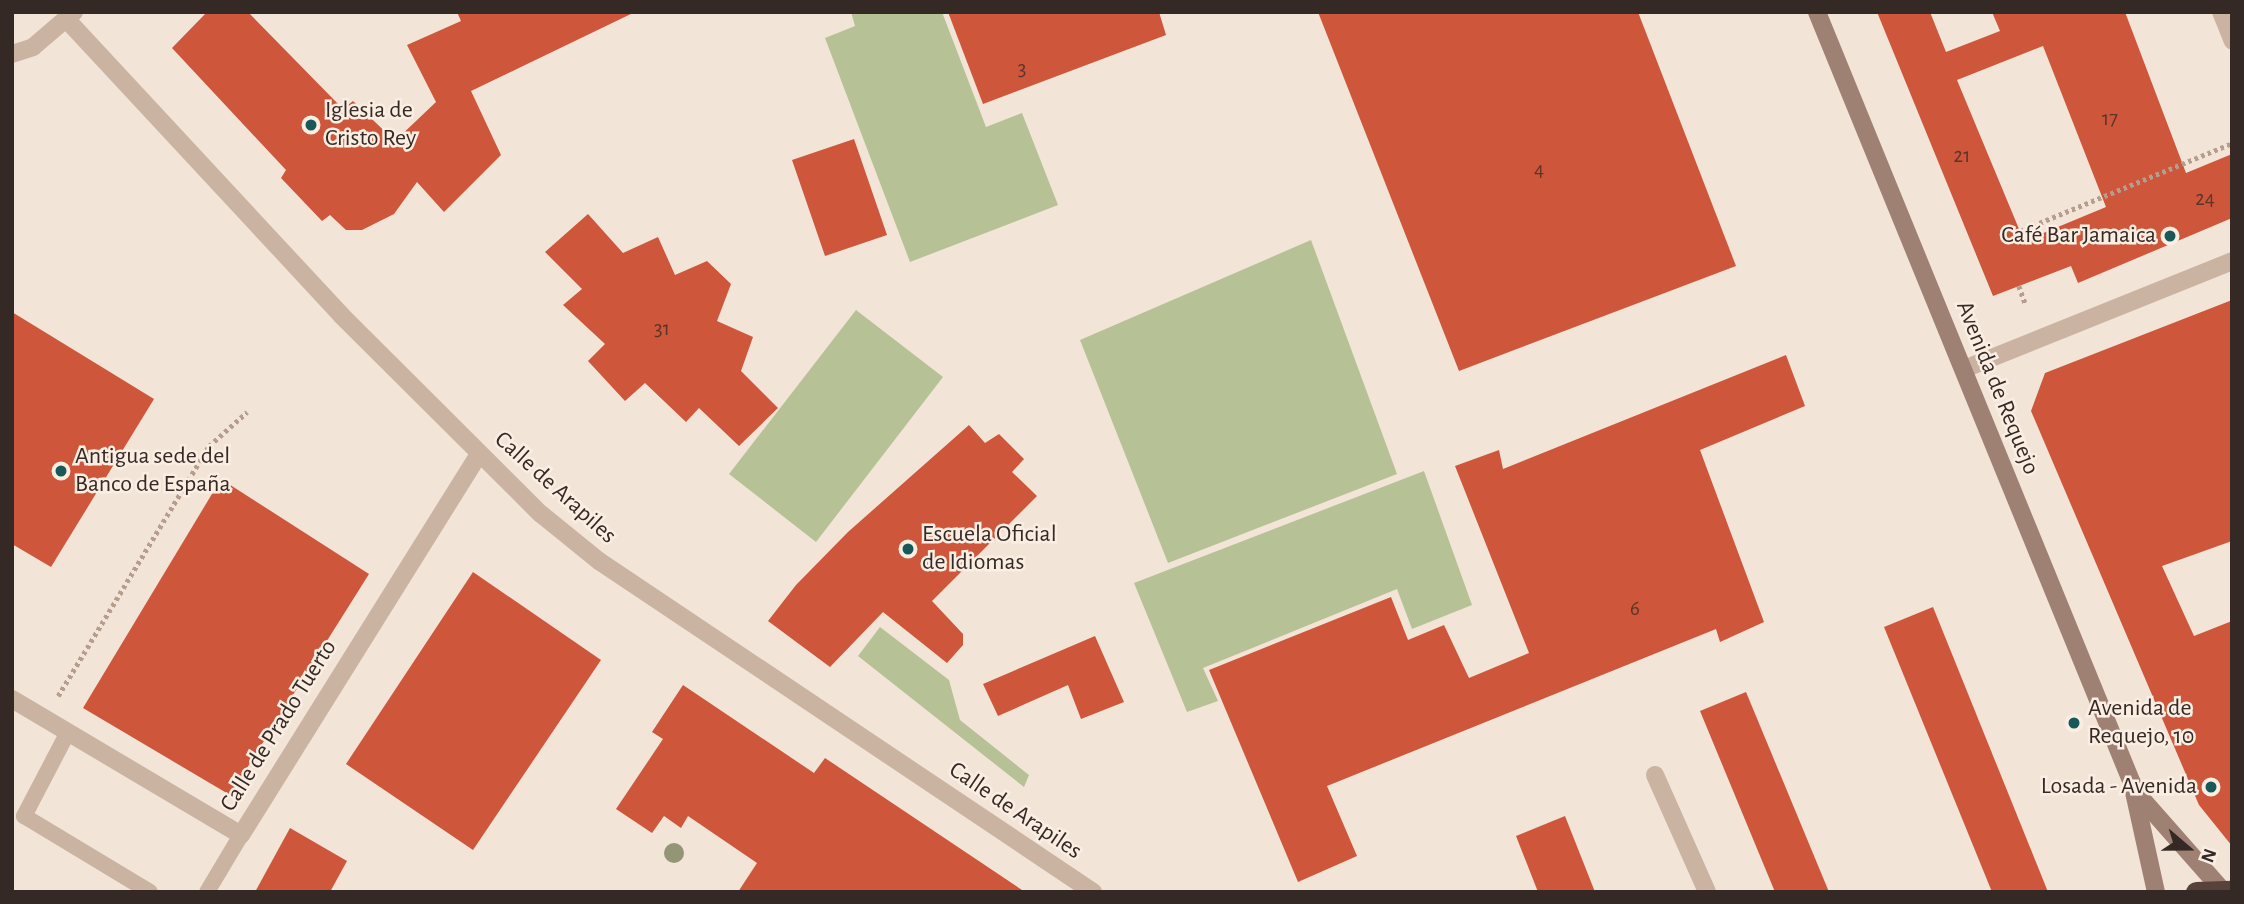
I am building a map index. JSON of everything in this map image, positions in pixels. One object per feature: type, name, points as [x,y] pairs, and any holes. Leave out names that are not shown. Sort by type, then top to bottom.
[{"type":"highway","points":[[2196,892],[2227,890]]},
{"type":"main road","name":"Avenida de Requejo","points":[[1817,12],[2132,783],[2155,892]]},
{"type":"main road","name":"Avenida de Requejo","points":[[2132,783],[2199,868],[2227,890]]},
{"type":"street","points":[[12,54],[33,47],[71,16]]},
{"type":"street","name":"Calle de Arapiles","points":[[71,16],[341,315],[478,454],[599,561],[1093,892]]},
{"type":"street","points":[[1964,369],[2232,261]]},
{"type":"street","name":"Calle de Prado Tuerto","points":[[12,699],[241,835],[478,454]]},
{"type":"street","points":[[1655,775],[1707,892]]},
{"type":"lane","points":[[2220,12],[2232,42]]},
{"type":"lane","points":[[68,732],[24,816],[150,892]]},
{"type":"lane","points":[[207,892],[241,835]]},
{"type":"path","points":[[2020,232],[2232,143]]},
{"type":"path","points":[[2019,286],[2026,305]]},
{"type":"path","points":[[45,718],[208,446],[247,412]]},
{"type":"green space","points":[[851,12],[942,12],[986,127],[1022,113],[1058,205],[910,262],[825,38],[855,26]]},
{"type":"green space","points":[[1311,240],[1397,474],[1168,563],[1080,340]]},
{"type":"green space","points":[[856,310],[943,377],[816,542],[729,474]]},
{"type":"green space","points":[[1424,471],[1472,605],[1412,629],[1397,589],[1203,668],[1218,701],[1187,712],[1134,583]]},
{"type":"green space","points":[[880,627],[949,680],[960,720],[1029,775],[1024,787],[858,656]]},
{"type":"building","points":[[207,12],[248,12],[343,109],[353,101],[395,141],[436,102],[407,45],[461,21],[457,12],[635,12],[471,91],[501,155],[444,212],[417,182],[394,214],[362,230],[346,230],[330,215],[322,221],[281,178],[286,170],[172,48]]},
{"type":"building","points":[[948,12],[1159,12],[1166,35],[983,104]]},
{"type":"building","points":[[1318,12],[1638,12],[1736,266],[1459,371]]},
{"type":"building","points":[[1877,12],[1930,12],[1946,52],[2000,31],[1992,12],[2125,12],[2186,173],[2232,154],[2232,218],[2078,283],[2071,266],[1993,296]],"holes":[[[2043,46],[2106,207],[2024,241],[1957,80]]]},
{"type":"building","points":[[854,139],[887,235],[825,256],[792,160]]},
{"type":"building","points":[[588,214],[623,253],[658,237],[675,275],[707,261],[731,284],[717,321],[753,337],[741,371],[778,408],[739,446],[699,408],[686,422],[645,383],[625,401],[588,361],[605,344],[563,305],[582,289],[545,252]]},
{"type":"building","points":[[2232,300],[2232,541],[2162,566],[2194,636],[2232,621],[2232,846],[2199,805],[2031,411],[2045,373]]},
{"type":"building","name":"Antigua sede del Banco de España","points":[[12,312],[154,399],[51,567],[12,544]]},
{"type":"building","points":[[1786,355],[1805,406],[1700,450],[1764,622],[1720,642],[1716,629],[1327,786],[1357,856],[1298,882],[1209,670],[1391,597],[1408,640],[1444,625],[1469,678],[1529,653],[1455,466],[1499,450],[1503,469]]},
{"type":"building","name":"Escuela Oficial de Idiomas","points":[[969,425],[985,443],[999,434],[1024,459],[1012,472],[1037,496],[932,601],[963,634],[963,645],[947,663],[883,612],[830,667],[768,621],[796,585],[848,532]]},
{"type":"building","points":[[221,479],[369,574],[230,795],[83,708]]},
{"type":"building","points":[[473,572],[601,660],[473,850],[346,764]]},
{"type":"building","points":[[1933,607],[2048,892],[1992,892],[1884,627]]},
{"type":"building","points":[[1095,636],[1124,702],[1081,719],[1068,685],[998,716],[983,684]]},
{"type":"building","points":[[683,685],[814,773],[825,758],[1025,892],[738,892],[757,863],[688,816],[681,828],[664,816],[652,833],[616,809],[663,739],[652,732]]},
{"type":"building","points":[[1746,692],[1829,892],[1775,892],[1700,711]]},
{"type":"building","points":[[1565,816],[1595,892],[1538,892],[1516,836]]},
{"type":"building","points":[[290,828],[347,861],[330,892],[255,892]]},
{"type":"place","name":"Iglesia de Cristo Rey","points":[[311,125]]},
{"type":"place","name":"Café Bar Jamaica","points":[[2170,236]]},
{"type":"place","name":"Antigua sede del Banco de España","points":[[61,471]]},
{"type":"place","name":"Escuela Oficial de Idiomas","points":[[908,549]]},
{"type":"place","name":"Avenida de Requejo, 10","points":[[2074,723]]},
{"type":"place","name":"Losada - Avenida","points":[[2211,787]]}]
